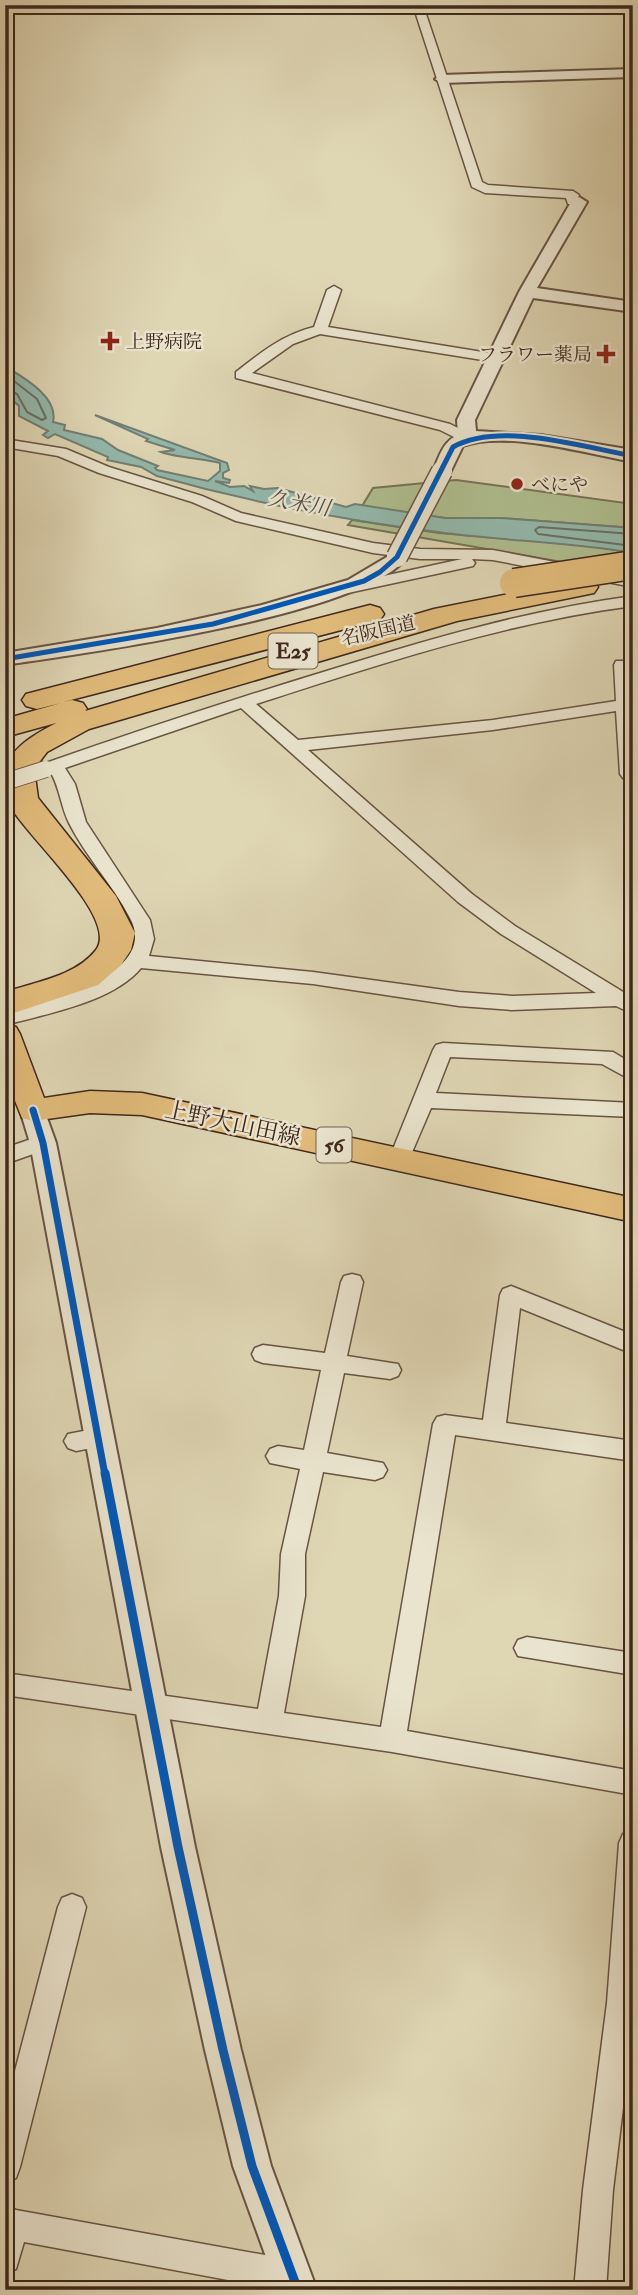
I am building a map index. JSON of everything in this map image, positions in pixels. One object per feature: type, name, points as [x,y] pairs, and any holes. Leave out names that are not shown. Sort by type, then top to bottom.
[{"type":"highway","name":"名阪国道","points":[[5,708],[431,600],[514,583],[633,565]]},
{"type":"highway","name":"名阪国道","points":[[5,728],[254,661],[467,609],[584,587],[633,581]]},
{"type":"highway","points":[[5,695],[381,607],[431,600]]},
{"type":"highway","points":[[5,1004],[86,977],[102,965],[117,942],[117,925],[104,903],[22,799],[19,768],[36,746],[78,723],[467,609]]},
{"type":"highway","points":[[5,812],[55,864],[89,909],[96,936],[88,954],[78,963],[5,990]]},
{"type":"main road","points":[[5,1034],[33,1110]]},
{"type":"main road","name":"上野大山田線","points":[[33,1110],[90,1102],[142,1104],[633,1210]]},
{"type":"street","points":[[418,5],[476,184],[485,189],[573,195],[576,202],[527,292],[466,420],[467,438]]},
{"type":"street","points":[[442,79],[633,73]]},
{"type":"street","points":[[320,330],[334,289]]},
{"type":"street","points":[[527,292],[633,307]]},
{"type":"street","points":[[467,438],[445,427],[241,375],[291,340],[306,332],[320,330],[495,358]]},
{"type":"street","points":[[5,659],[213,624],[364,581],[380,572],[397,557],[453,447],[467,438],[504,436],[633,456]]},
{"type":"street","points":[[5,443],[61,452],[104,470],[197,499],[236,516],[373,548],[420,554],[493,555],[633,581]]},
{"type":"street","points":[[329,592],[389,582],[466,563],[550,565]]},
{"type":"street","points":[[5,782],[243,701],[431,643],[525,621],[633,601]]},
{"type":"street","points":[[622,665],[627,710],[629,774],[633,774]]},
{"type":"street","points":[[243,701],[465,898],[508,930],[627,1003]]},
{"type":"street","points":[[294,746],[627,710]]},
{"type":"street","points":[[5,1018],[90,991],[119,976],[138,961],[145,935],[141,920],[77,822],[66,785],[50,768]]},
{"type":"street","points":[[138,961],[313,978],[472,1000],[512,1003],[627,1003]]},
{"type":"street","points":[[400,1159],[443,1050],[606,1057],[633,1074]]},
{"type":"street","points":[[424,1100],[633,1110]]},
{"type":"street","points":[[33,1110],[43,1143],[65,1268],[87,1440],[151,1704],[178,1847],[252,2166],[295,2283]]},
{"type":"street","points":[[5,1156],[43,1143]]},
{"type":"street","points":[[269,1723],[292,1596],[293,1554],[352,1282]]},
{"type":"street","points":[[494,1431],[511,1295],[633,1345]]},
{"type":"street","points":[[263,1354],[390,1370]]},
{"type":"street","points":[[392,1740],[445,1424],[633,1451]]},
{"type":"street","points":[[278,1456],[375,1470]]},
{"type":"street","points":[[527,1648],[633,1664]]},
{"type":"street","points":[[5,1684],[392,1740],[633,1783]]},
{"type":"street","points":[[590,2290],[598,2190],[621,2003],[633,1843]]},
{"type":"street","points":[[5,2168],[72,1907]]},
{"type":"street","points":[[5,2258],[9,2223],[295,2283]]},
{"type":"green space","points":[[456,480],[633,504],[633,528],[501,518],[445,518],[362,506],[373,488]]},
{"type":"green space","points":[[352,520],[439,533],[592,546],[633,553],[562,562],[348,525]]},
{"type":"water","name":"久米川","points":[[5,366],[30,382],[45,396],[51,404],[53,422],[65,425],[64,430],[102,439],[118,450],[158,466],[155,468],[157,470],[208,481],[220,471],[220,463],[161,452],[175,450],[146,441],[148,439],[95,415],[227,463],[229,470],[223,473],[223,478],[230,480],[229,483],[215,481],[230,487],[244,486],[253,491],[250,486],[278,488],[346,507],[355,504],[445,518],[501,518],[633,528],[633,553],[367,522],[261,502],[157,476],[141,467],[107,460],[108,457],[55,434],[48,438],[43,435],[48,431],[19,416],[19,406],[5,393]]},
{"type":"cycle path","points":[[5,659],[213,624],[364,581],[380,572],[397,557],[453,447],[466,440],[511,437],[633,456]]},
{"type":"cycle path","points":[[33,1110],[43,1143],[178,1847],[223,2050],[252,2166],[298,2290]]},
{"type":"place","name":"上野病院","points":[[110,341]]},
{"type":"place","name":"フラワー薬局","points":[[606,354]]},
{"type":"place","name":"べにや","points":[[517,484]]}]
